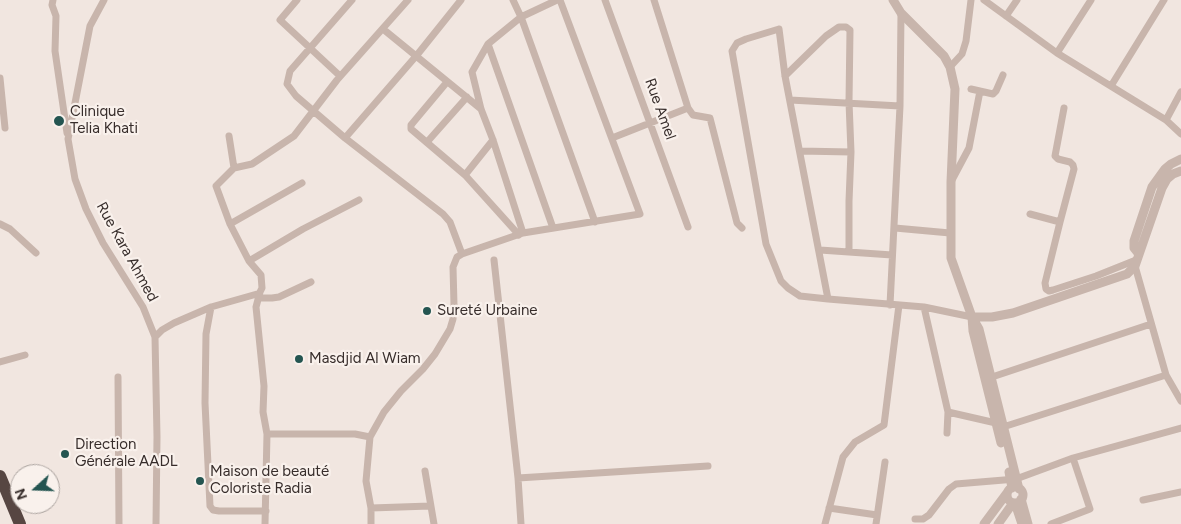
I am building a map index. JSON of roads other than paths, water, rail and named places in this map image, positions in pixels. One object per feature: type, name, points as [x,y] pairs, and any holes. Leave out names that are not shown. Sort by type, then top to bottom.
[{"type":"highway","points":[[0,476],[20,524]]},
{"type":"street","points":[[52,0],[56,16],[56,59],[68,139]]},
{"type":"street","name":"Rue Kara Ahmed","points":[[104,0],[90,26],[68,139],[75,179],[86,209],[103,243],[143,307],[155,338],[156,524]]},
{"type":"street","points":[[297,0],[280,20],[340,76]]},
{"type":"street","points":[[352,0],[290,71],[287,84],[296,96],[345,138],[443,214],[450,222],[462,254]]},
{"type":"street","points":[[265,524],[267,434],[263,412],[264,386],[256,307],[262,288],[261,275],[249,261],[230,224],[216,186],[234,168],[252,164],[294,136],[340,76],[408,0]]},
{"type":"street","points":[[345,138],[461,0]]},
{"type":"street","points":[[513,0],[521,16],[595,222]]},
{"type":"street","points":[[371,524],[371,508],[366,482],[370,437],[384,412],[401,391],[423,369],[450,329],[454,305],[453,267],[457,257],[521,234],[640,214],[558,0],[521,16],[488,44],[472,72],[481,109],[493,140],[521,234]]},
{"type":"street","name":"Rue Amel","points":[[605,0],[688,227]]},
{"type":"street","points":[[654,0],[688,108],[693,115],[710,118],[737,223],[742,228]]},
{"type":"street","points":[[893,0],[901,13],[944,56],[950,67],[955,89],[951,182],[951,258],[972,316],[979,329],[992,377],[999,425]]},
{"type":"street","points":[[890,305],[900,106],[901,13],[898,0]]},
{"type":"street","points":[[950,67],[962,54],[966,41],[971,0]]},
{"type":"street","points":[[984,0],[1057,53],[1166,120],[1181,134]]},
{"type":"street","points":[[1006,16],[1017,0]]},
{"type":"street","points":[[1057,53],[1091,0]]},
{"type":"street","points":[[1111,86],[1164,0]]},
{"type":"street","points":[[785,76],[826,36],[839,27],[846,27],[850,30],[849,102],[851,152],[849,252]]},
{"type":"street","points":[[383,29],[481,109]]},
{"type":"street","points":[[828,299],[785,76],[779,29],[746,39],[733,46],[732,51],[766,244],[781,281],[800,296],[828,299],[890,305],[924,307],[972,316],[992,317],[1012,313],[1121,277],[1132,271],[1162,188],[1167,179],[1181,171]]},
{"type":"street","points":[[488,44],[553,228]]},
{"type":"street","points":[[971,89],[993,94],[1003,75]]},
{"type":"street","points":[[0,78],[5,128]]},
{"type":"street","points":[[447,82],[411,125],[412,129],[465,175],[521,234]]},
{"type":"street","points":[[951,182],[970,148],[980,90]]},
{"type":"street","points":[[1166,120],[1181,92]]},
{"type":"street","points":[[428,141],[467,98]]},
{"type":"street","points":[[790,100],[900,106]]},
{"type":"street","points":[[612,138],[688,108]]},
{"type":"street","points":[[1064,108],[1055,156],[1058,159],[1070,162],[1074,169],[1045,283],[1046,288],[1049,291],[1137,260]]},
{"type":"street","points":[[229,136],[234,168]]},
{"type":"street","points":[[465,175],[493,140]]},
{"type":"street","points":[[800,151],[851,152]]},
{"type":"street","points":[[1181,159],[1165,169],[1152,187],[1134,242],[1151,324],[1166,376],[1181,401]]},
{"type":"street","points":[[230,224],[302,183]]},
{"type":"street","points":[[249,261],[303,229],[359,200]]},
{"type":"street","points":[[1030,214],[1060,222]]},
{"type":"street","points":[[0,224],[15,233],[36,253]]},
{"type":"street","points":[[895,228],[950,233]]},
{"type":"street","points":[[820,250],[892,255]]},
{"type":"street","points":[[494,260],[518,478],[521,524]]},
{"type":"street","points":[[258,298],[279,297],[311,282]]},
{"type":"street","points":[[155,338],[162,330],[174,323],[211,307],[251,295],[257,294],[258,298]]},
{"type":"street","points":[[825,524],[843,457],[855,442],[884,425],[899,305]]},
{"type":"street","points":[[211,307],[206,334],[205,403],[210,506],[213,510],[219,511],[266,511]]},
{"type":"street","points":[[924,307],[948,412],[947,433]]},
{"type":"street","points":[[972,316],[972,331],[999,425],[1013,486],[1023,495],[998,524]]},
{"type":"street","points":[[992,377],[1151,324]]},
{"type":"street","points":[[0,362],[25,355]]},
{"type":"street","points":[[948,412],[999,425],[1166,376]]},
{"type":"street","points":[[118,377],[119,524]]},
{"type":"street","points":[[915,519],[923,519],[929,515],[949,489],[956,484],[1013,486],[1073,458],[1181,428]]},
{"type":"street","points":[[267,434],[355,434],[370,437]]},
{"type":"street","points":[[1051,524],[1090,509],[1073,458]]},
{"type":"street","points":[[876,524],[885,462]]},
{"type":"street","points":[[518,478],[708,466]]},
{"type":"street","points":[[425,471],[434,524]]},
{"type":"street","points":[[1013,486],[1007,498],[1017,502],[1028,524]]},
{"type":"street","points":[[984,524],[1013,486]]},
{"type":"street","points":[[1143,500],[1181,492]]},
{"type":"street","points":[[1017,502],[1022,524]]},
{"type":"street","points":[[371,508],[430,506]]},
{"type":"street","points":[[829,508],[877,515]]},
{"type":"place","name":"Clinique Telia Khati","points":[[59,121]]},
{"type":"place","name":"Sureté Urbaine","points":[[427,311]]},
{"type":"place","name":"Masdjid Al Wiam","points":[[299,359]]},
{"type":"place","name":"Direction Générale AADL","points":[[65,454]]},
{"type":"place","name":"Maison de beauté Coloriste Radia","points":[[200,481]]}]
